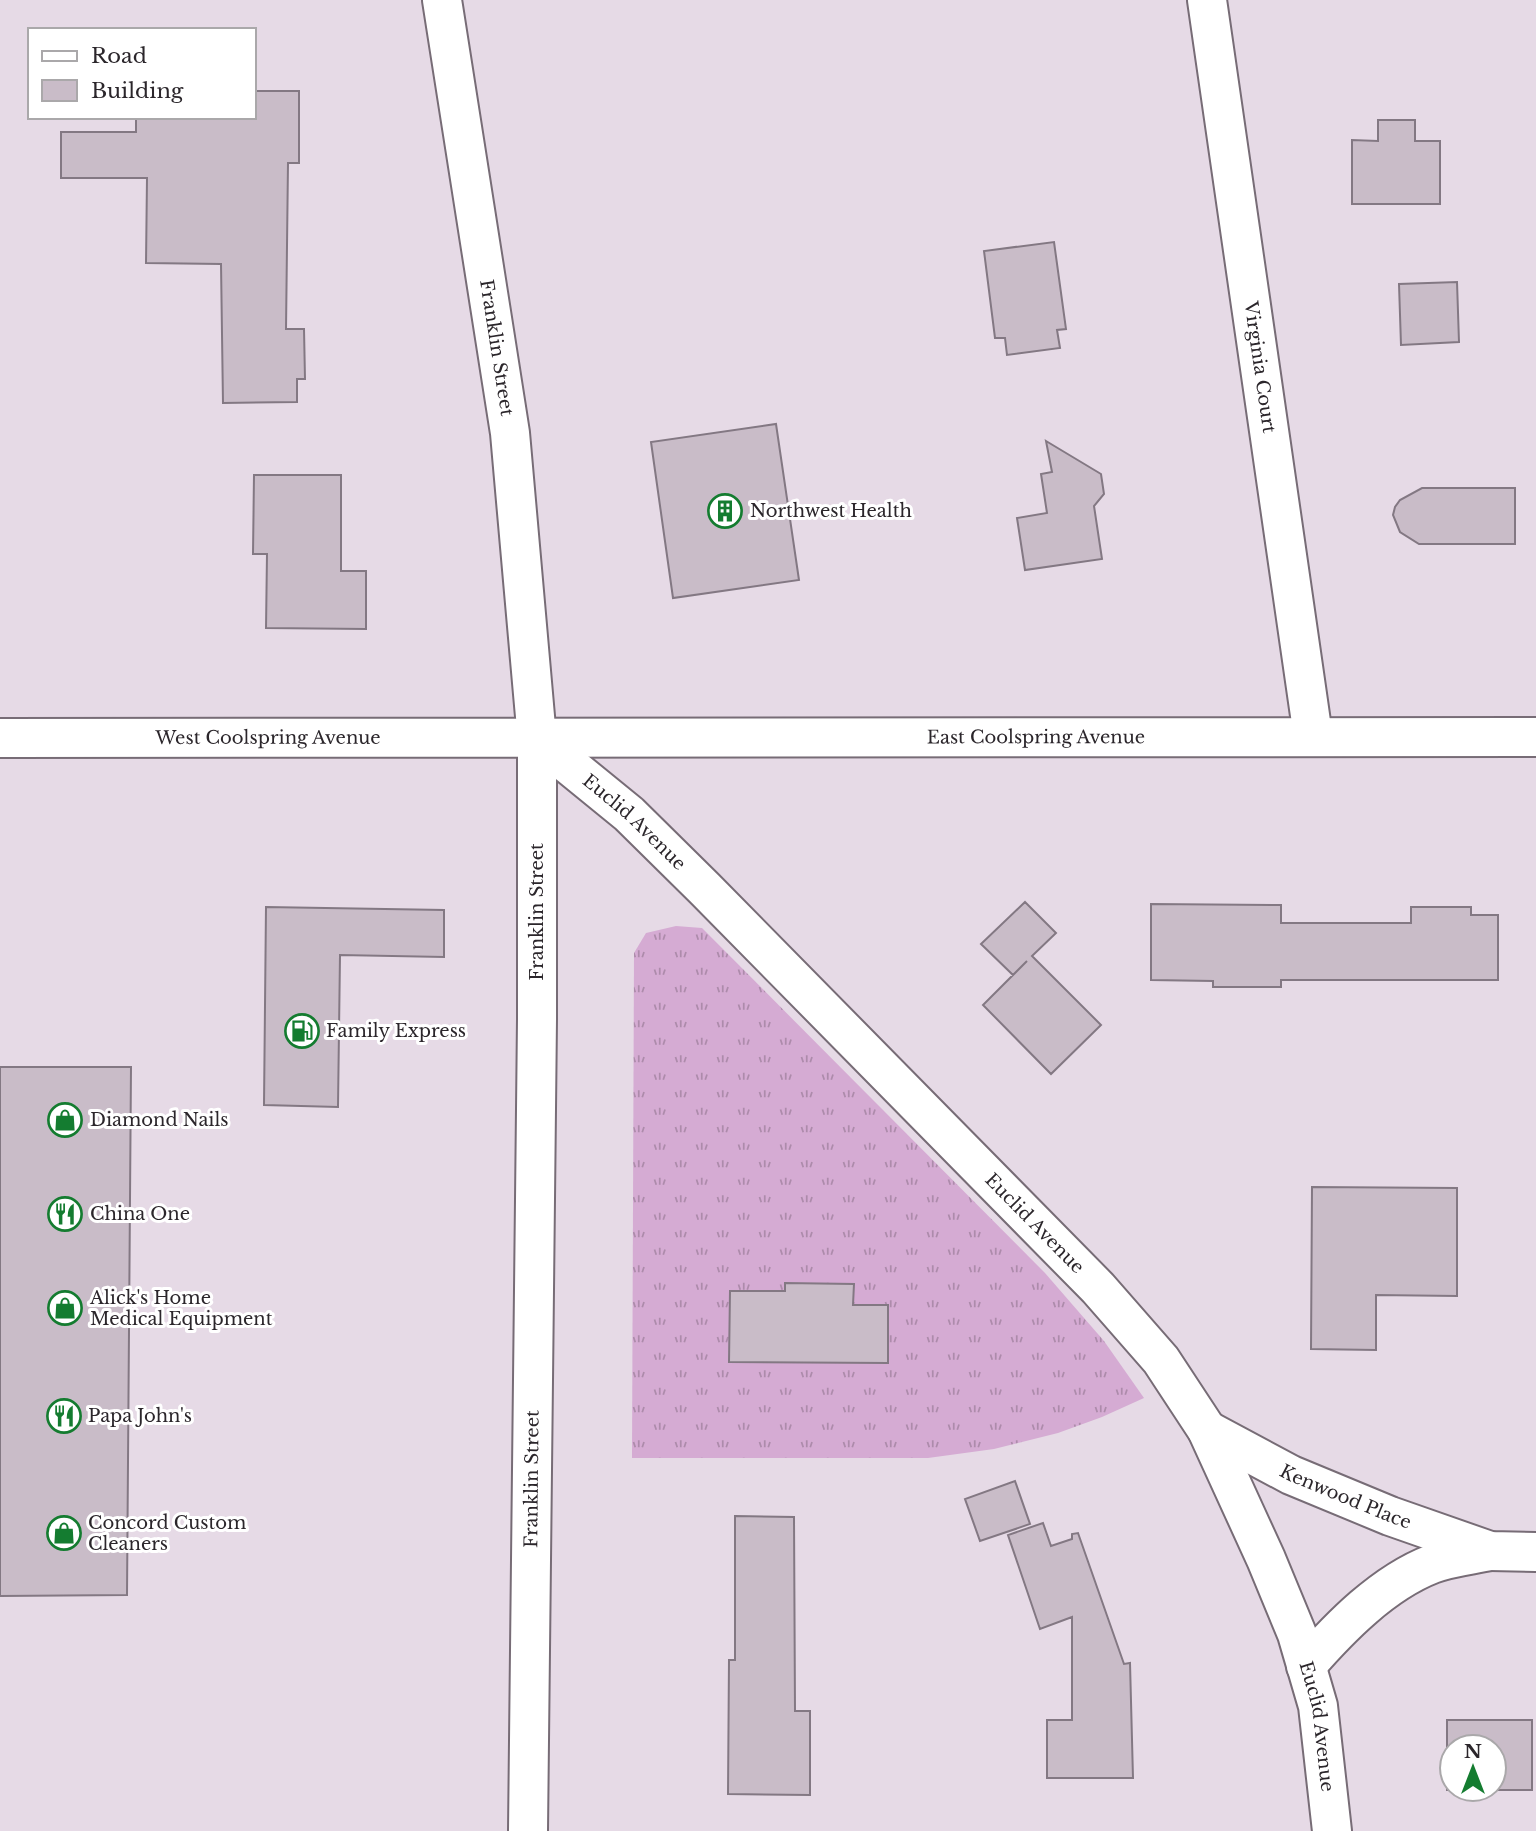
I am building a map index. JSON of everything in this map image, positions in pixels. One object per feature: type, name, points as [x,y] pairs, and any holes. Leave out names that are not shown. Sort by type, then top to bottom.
[{"type":"street","name":"Franklin Street","points":[[442,0],[510,433],[537,739],[537,1019],[528,1831]]},
{"type":"street","name":"Virginia Court","points":[[1207,0],[1313,736]]},
{"type":"street","name":"East Coolspring Avenue","points":[[537,739],[1536,737]]},
{"type":"street","name":"West Coolspring Avenue","points":[[0,738],[537,739]]},
{"type":"street","name":"Euclid Avenue","points":[[537,739],[629,814],[1098,1288],[1161,1360],[1207,1430],[1297,1634],[1318,1706],[1332,1831]]},
{"type":"street","name":"Kenwood Place","points":[[1207,1430],[1291,1475],[1391,1516],[1490,1550]]},
{"type":"street","name":"Kenwood Place","points":[[1307,1666],[1325,1644],[1381,1593],[1432,1564],[1490,1550],[1536,1552]]},
{"type":"green space","points":[[676,926],[702,928],[1045,1273],[1104,1341],[1144,1398],[1058,1433],[994,1449],[928,1458],[632,1458],[634,953],[646,933]]},
{"type":"building","points":[[256,91],[299,91],[299,163],[288,163],[286,329],[304,329],[305,379],[297,379],[297,402],[223,403],[221,264],[146,263],[147,178],[61,178],[61,132],[136,132],[136,119],[256,119]]},
{"type":"building","points":[[1378,120],[1415,120],[1415,141],[1440,141],[1440,204],[1352,204],[1352,140],[1378,141]]},
{"type":"building","points":[[1054,242],[1066,329],[1057,330],[1060,348],[1007,355],[1005,338],[995,338],[984,251]]},
{"type":"building","points":[[1457,282],[1459,342],[1401,345],[1399,284]]},
{"type":"building","name":"Northwest Health","points":[[776,424],[799,580],[673,598],[651,442]]},
{"type":"building","points":[[1046,441],[1101,474],[1104,494],[1094,506],[1102,559],[1025,570],[1017,518],[1047,513],[1041,474],[1052,472]]},
{"type":"building","points":[[254,475],[341,475],[341,571],[366,571],[366,629],[266,628],[267,554],[253,554]]},
{"type":"building","points":[[1422,488],[1515,488],[1515,544],[1419,544],[1400,532],[1393,515],[1400,500]]},
{"type":"building","points":[[1025,902],[1056,933],[1032,956],[1101,1025],[1051,1074],[983,1005],[1013,975],[981,944]]},
{"type":"building","points":[[1151,904],[1281,905],[1281,923],[1411,923],[1411,907],[1471,907],[1471,915],[1498,915],[1498,980],[1281,980],[1281,987],[1213,987],[1213,981],[1151,980]]},
{"type":"building","name":"Family Express","points":[[266,907],[444,910],[444,957],[340,955],[338,1107],[264,1105]]},
{"type":"building","points":[[0,1067],[131,1067],[127,1595],[0,1596]]},
{"type":"building","points":[[1312,1187],[1457,1188],[1457,1296],[1376,1295],[1376,1350],[1311,1349]]},
{"type":"building","points":[[785,1283],[854,1284],[853,1305],[888,1305],[888,1363],[729,1362],[730,1291],[785,1291]]},
{"type":"building","points":[[1015,1481],[1030,1524],[980,1541],[965,1499]]},
{"type":"building","points":[[735,1516],[794,1517],[795,1711],[810,1711],[810,1795],[728,1794],[729,1660],[735,1660]]},
{"type":"building","points":[[1043,1523],[1051,1546],[1072,1539],[1072,1534],[1078,1533],[1124,1664],[1130,1663],[1133,1778],[1047,1778],[1047,1720],[1072,1720],[1072,1617],[1040,1629],[1008,1535]]},
{"type":"building","points":[[1447,1720],[1532,1720],[1532,1790],[1508,1790],[1508,1733],[1447,1733]]},
{"type":"place","name":"Northwest Health","points":[[725,511]]},
{"type":"place","name":"Family Express","points":[[302,1031]]},
{"type":"place","name":"Diamond Nails","points":[[65,1120]]},
{"type":"place","name":"China One","points":[[65,1214]]},
{"type":"place","name":"Alick's Home Medical Equipment","points":[[65,1308]]},
{"type":"place","name":"Papa John's","points":[[64,1416]]},
{"type":"place","name":"Concord Custom Cleaners","points":[[64,1533]]}]
